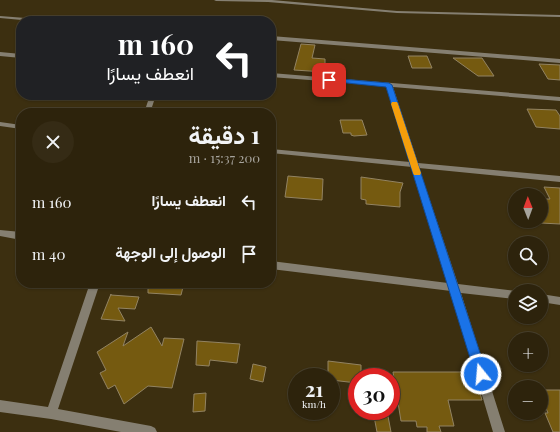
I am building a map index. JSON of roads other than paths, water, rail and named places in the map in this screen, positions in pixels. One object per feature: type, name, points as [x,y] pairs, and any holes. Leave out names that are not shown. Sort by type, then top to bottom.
[{"type":"street","points":[[216,0],[268,1],[397,12],[560,16]]},
{"type":"street","points":[[0,17],[16,18]]},
{"type":"street","points":[[276,38],[560,61]]},
{"type":"street","points":[[0,54],[16,56]]},
{"type":"street","points":[[276,75],[560,98]]},
{"type":"street","points":[[389,85],[454,286],[499,432]]},
{"type":"street","points":[[0,124],[16,126]]},
{"type":"street","points":[[276,152],[560,179]]},
{"type":"street","points":[[0,233],[16,235]]},
{"type":"street","points":[[276,266],[454,286],[508,294]]},
{"type":"street","points":[[51,413],[93,288]]},
{"type":"street","points":[[548,299],[560,301]]},
{"type":"street","points":[[0,406],[51,413],[151,432]]}]
